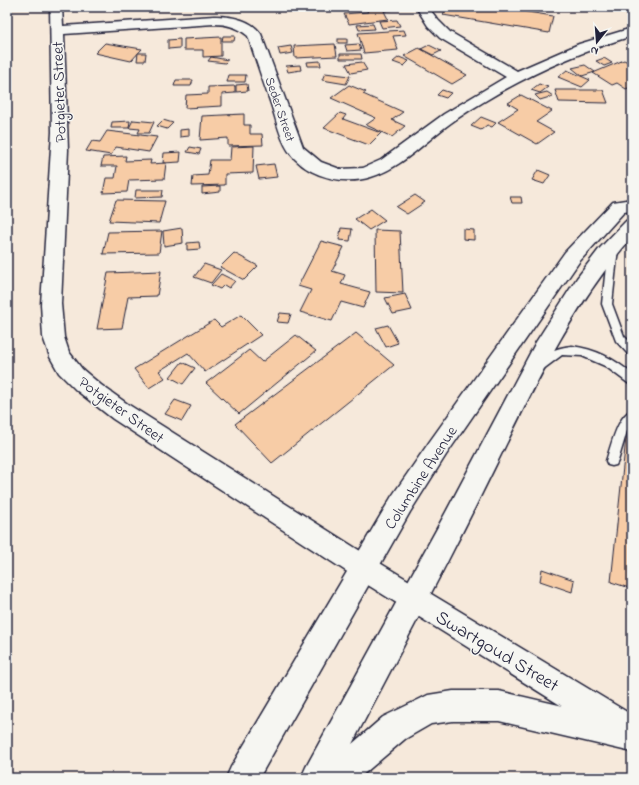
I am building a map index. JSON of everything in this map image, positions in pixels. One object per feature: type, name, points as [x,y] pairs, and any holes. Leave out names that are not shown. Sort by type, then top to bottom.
[{"type":"street","points":[[422,7],[433,23],[445,35],[517,77]]},
{"type":"street","name":"Seder Street","points":[[56,19],[214,20],[232,21],[244,26],[254,34],[290,138],[297,151],[313,166],[338,174],[366,173],[384,165],[448,118],[477,99],[517,77],[560,57],[632,32]]},
{"type":"street","name":"Potgieter Street","points":[[56,19],[60,105],[60,150],[52,302],[53,330],[56,346],[61,359],[92,391],[122,412],[364,568]]},
{"type":"street","name":"Columbine Avenue","points":[[242,778],[401,504],[438,448],[572,257],[619,206],[632,204]]},
{"type":"street","points":[[317,778],[414,598],[531,371],[561,318],[585,282],[632,225]]},
{"type":"street","name":"Swartgoud Street","points":[[364,568],[632,732]]},
{"type":"street","points":[[336,778],[394,728],[428,710],[453,706],[499,706],[632,737]]},
{"type":"lane","points":[[613,248],[607,304],[620,338],[632,351]]},
{"type":"lane","points":[[531,371],[560,351],[580,352],[605,359],[621,370],[632,381]]},
{"type":"lane","points":[[612,461],[622,429],[632,415]]},
{"type":"building","points":[[97,7],[136,7],[136,9],[96,10]]},
{"type":"building","points":[[365,7],[390,7],[392,10],[384,11],[388,19],[349,24],[344,14],[368,12]]},
{"type":"building","points":[[446,7],[496,7],[553,16],[549,33],[443,15]]},
{"type":"building","points":[[397,20],[400,26],[382,28],[379,21]]},
{"type":"building","points":[[373,24],[375,29],[359,30],[357,25]]},
{"type":"building","points":[[404,30],[406,35],[393,36],[398,50],[364,53],[358,33]]},
{"type":"building","points":[[223,36],[235,36],[234,41],[222,41]]},
{"type":"building","points":[[221,37],[221,56],[203,57],[203,50],[184,50],[184,39]]},
{"type":"building","points":[[180,39],[180,48],[168,49],[168,40]]},
{"type":"building","points":[[338,39],[347,39],[347,43],[338,43]]},
{"type":"building","points":[[105,43],[142,49],[131,61],[95,53]]},
{"type":"building","points":[[335,44],[337,56],[295,58],[294,46]]},
{"type":"building","points":[[359,44],[361,50],[347,51],[345,45]]},
{"type":"building","points":[[429,45],[441,51],[433,55],[421,49]]},
{"type":"building","points":[[291,46],[293,53],[280,55],[278,48]]},
{"type":"building","points":[[419,48],[467,75],[452,84],[404,56]]},
{"type":"building","points":[[138,53],[146,53],[145,61],[137,61]]},
{"type":"building","points":[[340,54],[361,54],[362,59],[340,59]]},
{"type":"building","points":[[211,57],[228,60],[225,63],[208,61]]},
{"type":"building","points":[[399,57],[409,61],[404,66],[393,62]]},
{"type":"building","points":[[604,58],[612,63],[604,66],[596,61]]},
{"type":"building","points":[[624,60],[632,64],[632,86],[626,89],[617,83],[612,85],[593,73]]},
{"type":"building","points":[[320,61],[321,66],[308,66],[307,62]]},
{"type":"building","points":[[362,62],[367,70],[351,73],[346,64]]},
{"type":"building","points":[[300,65],[301,70],[288,72],[286,66]]},
{"type":"building","points":[[585,65],[595,72],[582,76],[572,68]]},
{"type":"building","points":[[567,70],[590,80],[582,87],[558,77]]},
{"type":"building","points":[[325,73],[350,76],[346,84],[322,80]]},
{"type":"building","points":[[229,75],[246,75],[245,82],[227,82]]},
{"type":"building","points":[[176,80],[193,80],[191,86],[174,86]]},
{"type":"building","points":[[247,84],[248,91],[236,92],[236,85]]},
{"type":"building","points":[[539,84],[548,87],[540,93],[531,90]]},
{"type":"building","points":[[349,85],[366,92],[363,94],[403,112],[392,120],[405,126],[392,137],[366,125],[376,118],[331,98]]},
{"type":"building","points":[[235,86],[235,93],[222,94],[222,106],[185,108],[186,95],[208,94],[208,87]]},
{"type":"building","points":[[442,90],[451,93],[446,98],[437,95]]},
{"type":"building","points":[[555,90],[603,90],[608,103],[559,102]]},
{"type":"building","points":[[547,92],[553,96],[540,100],[535,95]]},
{"type":"building","points":[[521,95],[552,111],[536,122],[554,132],[537,144],[498,122],[518,109],[508,103]]},
{"type":"building","points":[[340,113],[346,115],[343,119],[381,133],[369,145],[324,128]]},
{"type":"building","points":[[244,114],[244,125],[250,125],[250,134],[262,134],[263,145],[228,146],[228,138],[200,140],[202,116]]},
{"type":"building","points":[[481,117],[496,123],[492,127],[487,125],[481,130],[471,126]]},
{"type":"building","points":[[133,120],[154,122],[149,133],[138,133],[140,129],[129,128]]},
{"type":"building","points":[[163,120],[173,123],[167,129],[157,126]]},
{"type":"building","points":[[130,121],[129,128],[111,128],[112,122]]},
{"type":"building","points":[[189,129],[189,136],[180,137],[180,130]]},
{"type":"building","points":[[107,131],[157,137],[149,152],[116,147],[111,155],[86,151],[92,141],[100,142]]},
{"type":"building","points":[[254,146],[253,173],[225,174],[225,185],[192,186],[193,176],[208,175],[210,160],[230,160],[231,147]]},
{"type":"building","points":[[190,147],[201,149],[199,154],[187,152]]},
{"type":"building","points":[[181,152],[180,162],[163,163],[164,153]]},
{"type":"building","points":[[126,156],[125,161],[151,160],[150,164],[166,163],[164,179],[129,180],[127,192],[103,193],[106,178],[115,178],[117,166],[101,166],[103,157]]},
{"type":"building","points":[[274,164],[277,177],[259,179],[256,166]]},
{"type":"building","points":[[538,170],[550,175],[544,184],[532,180]]},
{"type":"building","points":[[220,186],[220,192],[202,194],[202,187]]},
{"type":"building","points":[[136,190],[163,190],[162,197],[135,198]]},
{"type":"building","points":[[415,195],[425,202],[407,214],[396,207]]},
{"type":"building","points":[[510,197],[521,197],[522,203],[512,203]]},
{"type":"building","points":[[116,200],[165,201],[159,223],[109,221]]},
{"type":"building","points":[[371,209],[385,220],[369,230],[355,219]]},
{"type":"building","points":[[182,228],[183,243],[164,246],[163,231]]},
{"type":"building","points":[[341,228],[352,229],[350,241],[339,240]]},
{"type":"building","points":[[463,229],[474,230],[474,240],[463,239]]},
{"type":"building","points":[[375,230],[400,231],[403,293],[376,292]]},
{"type":"building","points":[[162,231],[159,253],[103,254],[108,232]]},
{"type":"building","points":[[321,241],[344,247],[332,271],[345,275],[341,284],[370,292],[363,308],[341,302],[332,321],[300,312],[311,290],[298,286]]},
{"type":"building","points":[[199,242],[200,249],[187,250],[187,243]]},
{"type":"building","points":[[234,253],[258,266],[244,280],[220,267]]},
{"type":"building","points":[[204,264],[221,270],[211,283],[194,277]]},
{"type":"building","points":[[161,271],[157,296],[128,297],[122,328],[97,329],[108,273]]},
{"type":"building","points":[[221,274],[235,281],[229,288],[224,285],[220,289],[211,285]]},
{"type":"building","points":[[405,294],[412,310],[393,314],[385,298]]},
{"type":"building","points":[[280,313],[291,314],[288,323],[277,322]]},
{"type":"building","points":[[241,315],[261,335],[205,372],[188,353],[159,371],[165,378],[149,388],[134,369],[214,320],[221,327]]},
{"type":"building","points":[[388,325],[398,343],[386,347],[376,328]]},
{"type":"building","points":[[356,333],[394,365],[272,463],[235,424]]},
{"type":"building","points":[[296,335],[316,351],[239,414],[206,383],[249,350],[262,362]]},
{"type":"building","points":[[182,362],[195,368],[183,384],[170,377]]},
{"type":"building","points":[[175,400],[191,406],[182,421],[165,414]]},
{"type":"building","points":[[626,438],[632,440],[632,589],[611,582]]},
{"type":"building","points":[[542,569],[574,580],[572,592],[540,581]]}]
